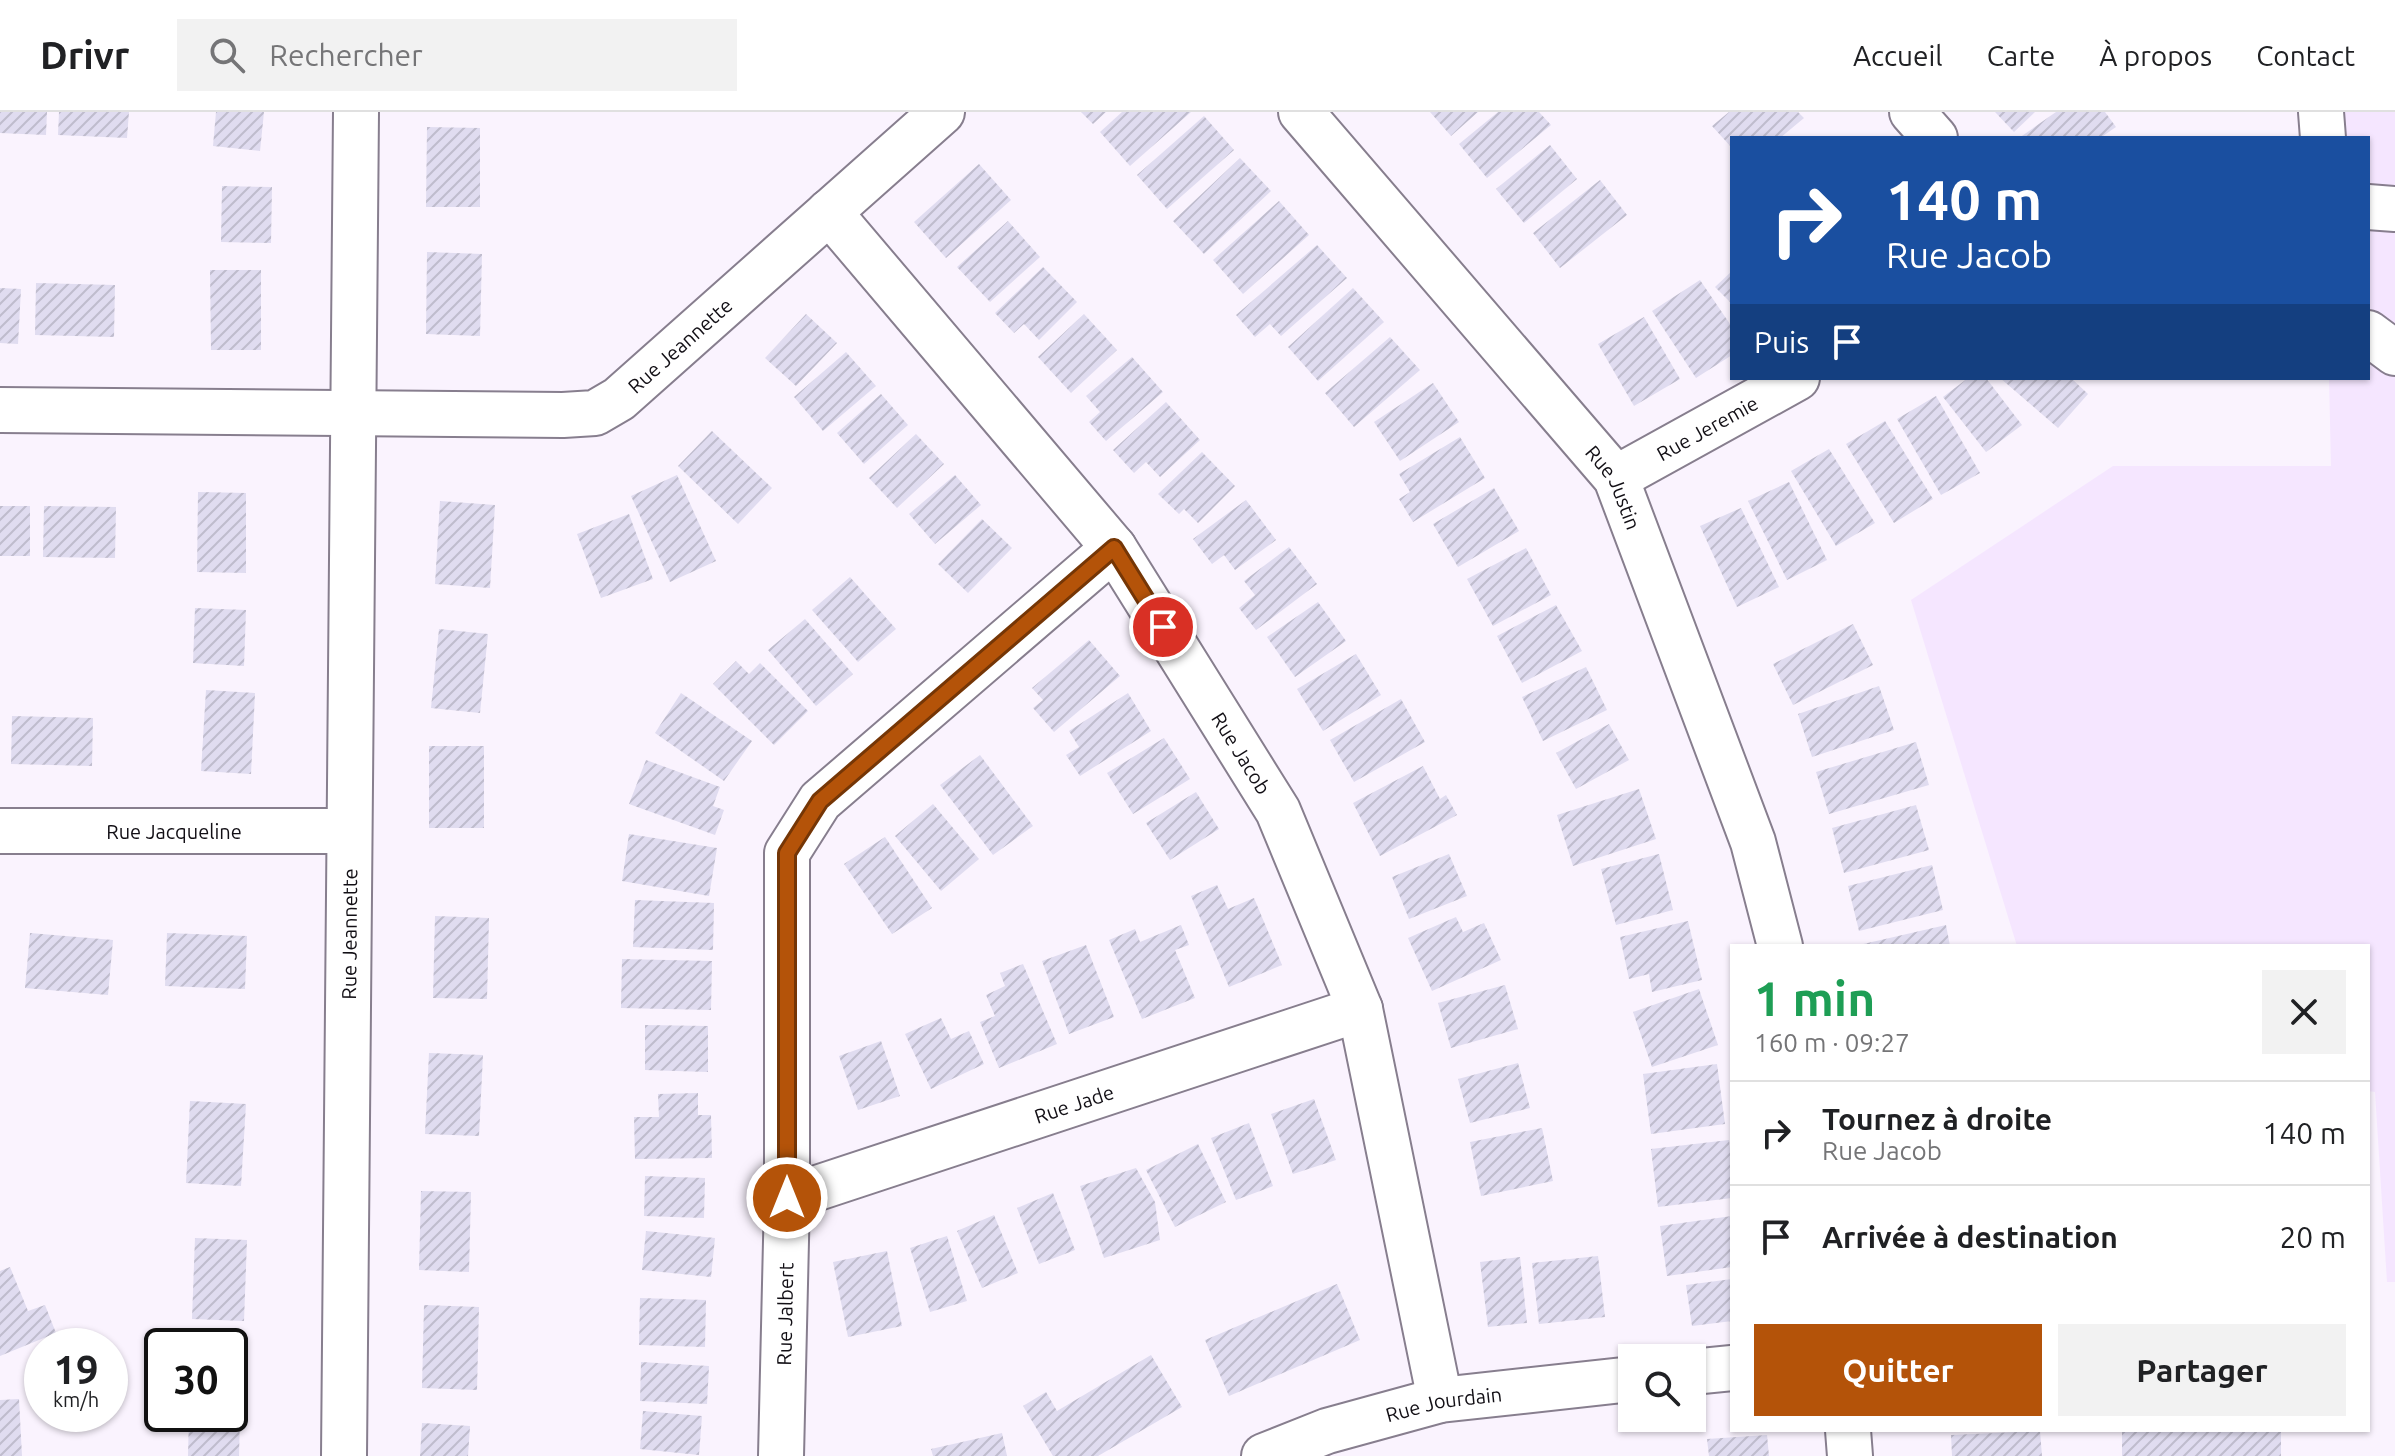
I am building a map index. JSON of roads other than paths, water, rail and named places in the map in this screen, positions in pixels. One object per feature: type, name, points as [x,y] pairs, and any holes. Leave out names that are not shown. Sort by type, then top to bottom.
[{"type":"street","name":"Rue Jeannette","points":[[344,1456],[356,112]]},
{"type":"street","name":"Rue Jeannette","points":[[0,410],[595,413],[619,399],[942,112]]},
{"type":"street","name":"Rue Justin","points":[[1301,112],[1616,478],[1753,842],[1779,944]]},
{"type":"street","points":[[1912,112],[1933,136]]},
{"type":"street","points":[[2321,112],[2323,136]]},
{"type":"street","points":[[2370,207],[2395,209]]},
{"type":"street","name":"Rue Jacob","points":[[829,212],[1114,548],[1278,811],[1360,1009],[1440,1400]]},
{"type":"street","points":[[2370,334],[2395,353]]},
{"type":"street","name":"Rue Jeremie","points":[[1616,478],[1793,380]]},
{"type":"street","name":"Rue Jalbert","points":[[781,1456],[787,1198],[787,853],[820,801],[1114,548]]},
{"type":"street","name":"Rue Jacqueline","points":[[0,831],[349,831]]},
{"type":"street","name":"Rue Jade","points":[[787,1198],[1360,1009]]},
{"type":"street","points":[[1706,1371],[1730,1368]]},
{"type":"street","name":"Rue Jourdain","points":[[1264,1456],[1327,1431],[1440,1400],[1618,1381]]},
{"type":"street","points":[[1848,1432],[1850,1456]]}]
